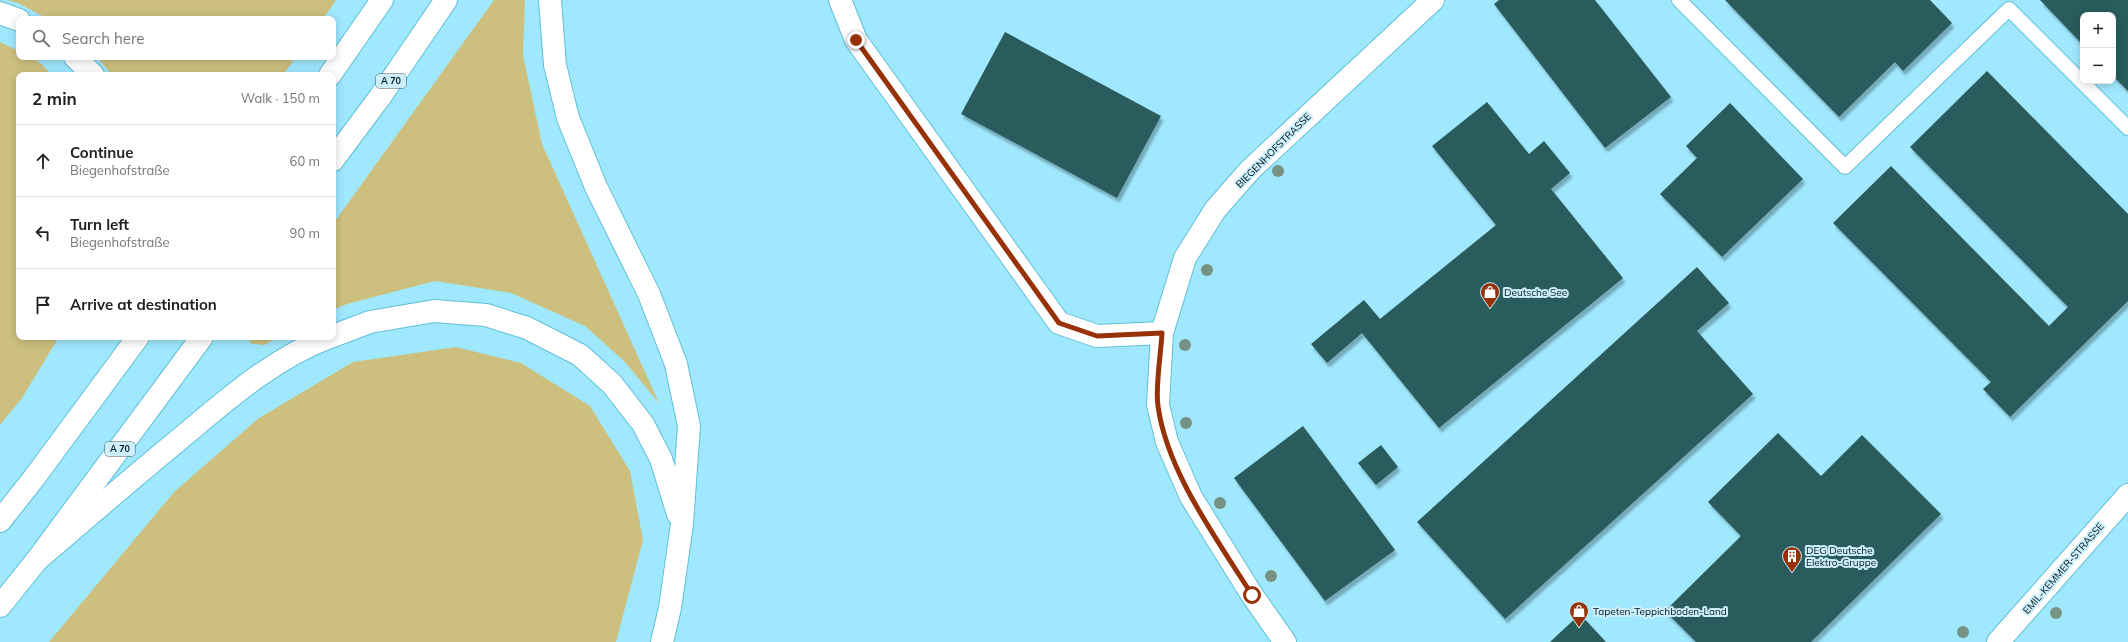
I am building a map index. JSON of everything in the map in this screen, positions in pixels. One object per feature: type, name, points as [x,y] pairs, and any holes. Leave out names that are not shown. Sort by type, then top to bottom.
[{"type":"main road","points":[[332,72],[382,0]]},
{"type":"main road","name":"A 70","points":[[336,156],[380,97],[446,0]]},
{"type":"main road","points":[[550,0],[555,65],[568,118],[596,187],[649,294],[676,364],[689,426],[682,524],[670,608],[662,642]]},
{"type":"main road","points":[[840,0],[856,40],[1059,323],[1097,336],[1162,333]]},
{"type":"main road","name":"BIEGENHOFSTRASSE","points":[[1285,642],[1252,595],[1191,497],[1167,442],[1158,405],[1162,333],[1185,258],[1215,210],[1250,170],[1433,0]]},
{"type":"main road","points":[[0,13],[16,19]]},
{"type":"main road","points":[[78,60],[91,72]]},
{"type":"main road","points":[[336,335],[370,322],[434,311],[486,315],[528,328],[580,355],[612,384],[643,424],[661,459],[682,524]]},
{"type":"main road","points":[[108,377],[121,340]]},
{"type":"main road","points":[[0,521],[136,340]]},
{"type":"main road","name":"A 70","points":[[0,606],[37,560],[200,340]]},
{"type":"main road","points":[[37,560],[153,461],[256,378],[312,344],[322,340]]},
{"type":"main road","name":"EMIL-KEMMER-STRASSE","points":[[1998,642],[2128,495]]},
{"type":"lane","points":[[1679,0],[1845,167],[2009,9],[2128,128]]},
{"type":"shaded area","points":[[6,0],[336,0],[325,16],[42,16],[18,3]]},
{"type":"shaded area","points":[[494,0],[525,0],[523,55],[542,144],[659,403],[624,361],[585,326],[511,293],[435,281],[347,304],[336,309],[336,220]]},
{"type":"shaded area","points":[[0,42],[16,50],[16,60],[35,60],[49,72],[16,72],[16,340],[57,340],[22,398],[0,425]]},
{"type":"shaded area","points":[[100,60],[294,60],[285,72],[110,72]]},
{"type":"shaded area","points":[[251,340],[273,340],[264,345],[249,343]]},
{"type":"shaded area","points":[[456,347],[521,363],[590,406],[630,471],[643,540],[616,642],[49,642],[174,492],[259,418],[353,362]]},
{"type":"building","points":[[1499,0],[1595,0],[1671,97],[1605,148],[1494,4]]},
{"type":"building","points":[[1725,0],[1930,0],[1952,23],[1903,71],[1895,62],[1839,117]]},
{"type":"building","points":[[2040,0],[2128,0],[2128,91],[2116,79],[2116,12],[2080,12],[2080,42]]},
{"type":"building","points":[[1005,32],[1161,116],[1117,198],[961,114]]},
{"type":"building","points":[[1987,71],[2128,214],[2128,301],[2010,417],[1983,389],[1991,382],[1833,223],[1891,166],[2049,326],[2068,307],[1910,147]]},
{"type":"building","points":[[1487,102],[1529,154],[1544,141],[1570,173],[1551,189],[1623,278],[1439,428],[1362,333],[1327,363],[1311,344],[1364,300],[1380,319],[1496,225],[1432,146]]},
{"type":"building","points":[[1730,103],[1803,179],[1722,257],[1660,194],[1697,158],[1686,146]]},
{"type":"building","points":[[1697,267],[1729,303],[1697,331],[1753,394],[1505,619],[1417,522]]},
{"type":"building","points":[[1303,426],[1395,550],[1325,601],[1234,478]]},
{"type":"building","name":"DEG Deutsche Elektro-Gruppe","points":[[1778,433],[1821,476],[1862,435],[1941,514],[1811,642],[1696,642],[1665,611],[1741,536],[1708,502]]},
{"type":"building","points":[[1381,445],[1398,467],[1376,485],[1358,463]]},
{"type":"building","name":"Tapeten-Teppichboden-Land","points":[[1580,614],[1606,642],[1550,642]]},
{"type":"place","name":"Deutsche See","points":[[1490,309]]},
{"type":"place","name":"DEG Deutsche Elektro-Gruppe","points":[[1792,573]]},
{"type":"place","name":"Tapeten-Teppichboden-Land","points":[[1579,628]]},
{"type":"route","points":[[856,40],[1059,323],[1097,336],[1162,333],[1158,405],[1167,442],[1191,497],[1252,595]]}]
